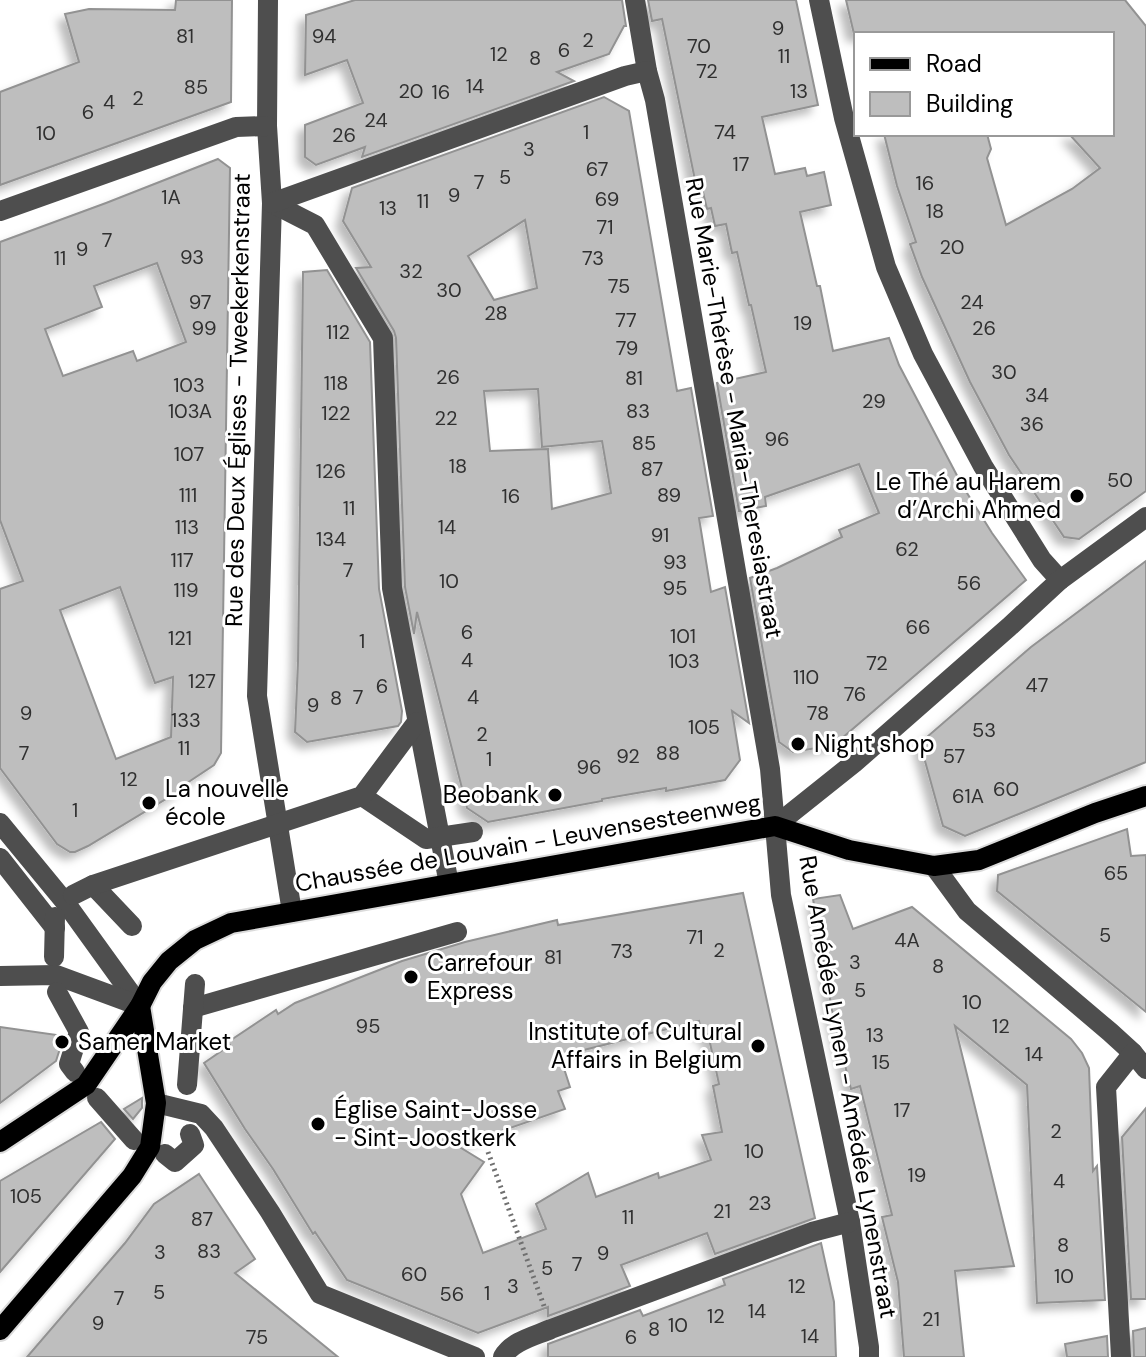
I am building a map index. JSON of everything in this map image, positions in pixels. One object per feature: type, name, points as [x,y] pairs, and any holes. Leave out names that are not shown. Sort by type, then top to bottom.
[{"type":"main road","points":[[775,826],[849,850],[934,866],[979,860],[1146,796]]},
{"type":"main road","name":"Chaussée de Louvain - Leuvensesteenweg","points":[[0,1142],[86,1085],[140,1006],[152,982],[169,961],[195,940],[231,923],[775,826]]},
{"type":"main road","points":[[0,1330],[132,1176],[150,1147],[156,1103],[140,1006]]},
{"type":"street","name":"Rue des Deux Églises - Tweekerkenstraat","points":[[268,0],[267,126],[272,203],[257,696],[292,912]]},
{"type":"street","name":"Rue Marie-Thérèse - Maria-Theresiastraat","points":[[635,0],[655,100],[770,769],[775,826]]},
{"type":"street","points":[[819,0],[844,118],[886,267],[923,354],[983,466],[1042,560],[1060,580]]},
{"type":"street","points":[[272,203],[625,76],[647,71]]},
{"type":"street","points":[[0,211],[236,127],[267,126]]},
{"type":"street","points":[[272,203],[315,225],[383,338],[392,588],[449,884]]},
{"type":"street","name":"Chaussée de Louvain - Leuvensesteenweg","points":[[775,826],[854,763],[1060,580],[1146,517]]},
{"type":"street","points":[[54,957],[62,908],[93,885],[362,796],[417,722]]},
{"type":"street","points":[[362,796],[426,839],[473,832]]},
{"type":"street","points":[[0,823],[62,908],[140,1006]]},
{"type":"street","name":"Rue Amédée Lynen - Amédée Lynenstraat","points":[[775,826],[784,908],[850,1222],[869,1357]]},
{"type":"street","points":[[0,858],[62,908]]},
{"type":"street","points":[[934,866],[967,911],[1142,1058],[1106,1087],[1121,1357]]},
{"type":"street","points":[[93,885],[132,926]]},
{"type":"street","points":[[193,1008],[457,932]]},
{"type":"street","points":[[0,976],[56,975],[140,1006]]},
{"type":"street","points":[[187,1085],[195,984]]},
{"type":"street","points":[[57,992],[79,1032],[69,1064],[75,1072]]},
{"type":"street","points":[[97,1098],[134,1140]]},
{"type":"street","points":[[156,1103],[201,1114],[214,1128],[320,1294],[475,1357]]},
{"type":"street","points":[[165,1154],[175,1162],[194,1145],[190,1134]]},
{"type":"street","points":[[503,1357],[506,1351],[522,1341],[551,1329],[812,1232],[850,1222]]},
{"type":"path","points":[[488,1152],[544,1308]]},
{"type":"building","points":[[176,0],[232,0],[231,102],[0,185],[0,92],[79,62],[65,14],[89,9],[175,10]]},
{"type":"building","points":[[355,0],[622,0],[626,26],[609,54],[557,72],[574,81],[362,157],[365,147],[316,165],[305,157],[305,125],[363,103],[347,60],[305,75],[306,15]]},
{"type":"building","points":[[648,0],[796,0],[818,105],[762,117],[775,174],[805,168],[807,176],[824,172],[831,205],[800,212],[833,351],[889,338],[899,365],[962,485],[1026,580],[834,745],[793,752],[779,742],[750,578],[842,537],[839,530],[879,513],[859,464],[765,497],[766,506],[739,511],[717,383],[766,372],[737,252],[732,253],[726,224],[715,226],[701,184],[696,185],[662,19],[652,21]]},
{"type":"building","points":[[846,0],[1125,0],[1146,26],[1146,491],[1079,539],[1064,537],[1009,455],[970,382],[910,244],[916,242],[884,136],[988,136],[991,149],[987,158],[1006,225],[1072,189],[1100,168],[1071,136],[1114,136],[1114,32],[854,34]]},
{"type":"building","points":[[604,97],[629,111],[677,391],[691,388],[713,516],[699,518],[711,592],[725,587],[749,723],[732,711],[740,760],[725,780],[602,799],[488,822],[467,808],[417,612],[414,634],[405,587],[396,338],[356,268],[371,267],[343,221],[352,188]],"holes":[[[525,220],[537,288],[494,300],[468,256]],[[538,389],[542,447],[602,441],[611,493],[552,509],[548,449],[490,451],[484,391]]]},
{"type":"building","points":[[218,159],[230,168],[221,753],[214,765],[179,791],[88,846],[70,852],[57,844],[0,768],[0,589],[23,581],[0,520],[0,242]],"holes":[[[157,263],[186,342],[137,361],[133,351],[63,376],[45,329],[102,307],[94,286]],[[120,587],[155,683],[173,677],[171,737],[116,759],[60,610]]]},
{"type":"building","points":[[327,270],[370,342],[379,589],[402,711],[398,726],[307,742],[295,732],[303,272]]},
{"type":"building","points":[[1146,561],[1146,762],[965,836],[943,826],[920,743],[1031,647]]},
{"type":"building","points":[[1127,829],[1131,856],[1146,855],[1146,1012],[997,891],[998,875]]},
{"type":"building","points":[[743,893],[815,1218],[715,1254],[707,1233],[621,1265],[630,1286],[548,1316],[548,1307],[478,1333],[347,1280],[315,1232],[313,1234],[204,1063],[230,1045],[228,1042],[276,1010],[278,1014],[295,1003],[402,961],[465,942],[557,920],[558,925]],"holes":[[[699,1021],[702,1035],[708,1034],[719,1084],[713,1086],[722,1132],[702,1135],[711,1160],[659,1178],[658,1173],[596,1197],[588,1173],[536,1204],[546,1229],[483,1253],[461,1194],[484,1162],[458,1146],[565,1109],[558,1091],[570,1087],[560,1056]]]},
{"type":"building","points":[[840,895],[853,929],[912,907],[1071,1039],[1082,1053],[1089,1068],[1093,1171],[1097,1166],[1105,1300],[1037,1303],[1027,1085],[955,1026],[1014,1266],[955,1271],[964,1357],[904,1357],[898,1282],[882,1217],[892,1215],[860,1086],[851,1089],[834,1022],[813,899]]},
{"type":"building","points":[[0,1027],[64,1036],[56,1061],[0,1103]]},
{"type":"building","points":[[142,1098],[142,1108],[133,1119],[124,1109]]},
{"type":"building","points":[[1146,1108],[1146,1299],[1131,1299],[1122,1137]]},
{"type":"building","points":[[101,1122],[115,1139],[0,1272],[0,1181]]},
{"type":"building","points":[[199,1174],[255,1259],[235,1273],[338,1357],[27,1357],[125,1243],[154,1204]]},
{"type":"building","points":[[821,1243],[834,1302],[836,1357],[548,1357],[548,1344],[640,1310],[643,1316],[725,1285],[723,1279]]},
{"type":"building","points":[[1146,1328],[1146,1357],[1134,1357],[1133,1331]]},
{"type":"building","points":[[1107,1336],[1108,1357],[1067,1357],[1065,1344]]},
{"type":"place","name":"Le Thé au Harem d’Archi Ahmed","points":[[1077,496]]},
{"type":"place","name":"Night shop","points":[[798,744]]},
{"type":"place","name":"Beobank","points":[[555,795]]},
{"type":"place","name":"La nouvelle école","points":[[149,803]]},
{"type":"place","name":"Carrefour Express","points":[[411,977]]},
{"type":"place","name":"Samer Market","points":[[62,1042]]},
{"type":"place","name":"Institute of Cultural Affairs in Belgium","points":[[758,1046]]},
{"type":"place","name":"Église Saint-Josse - Sint-Joostkerk","points":[[318,1124]]}]
